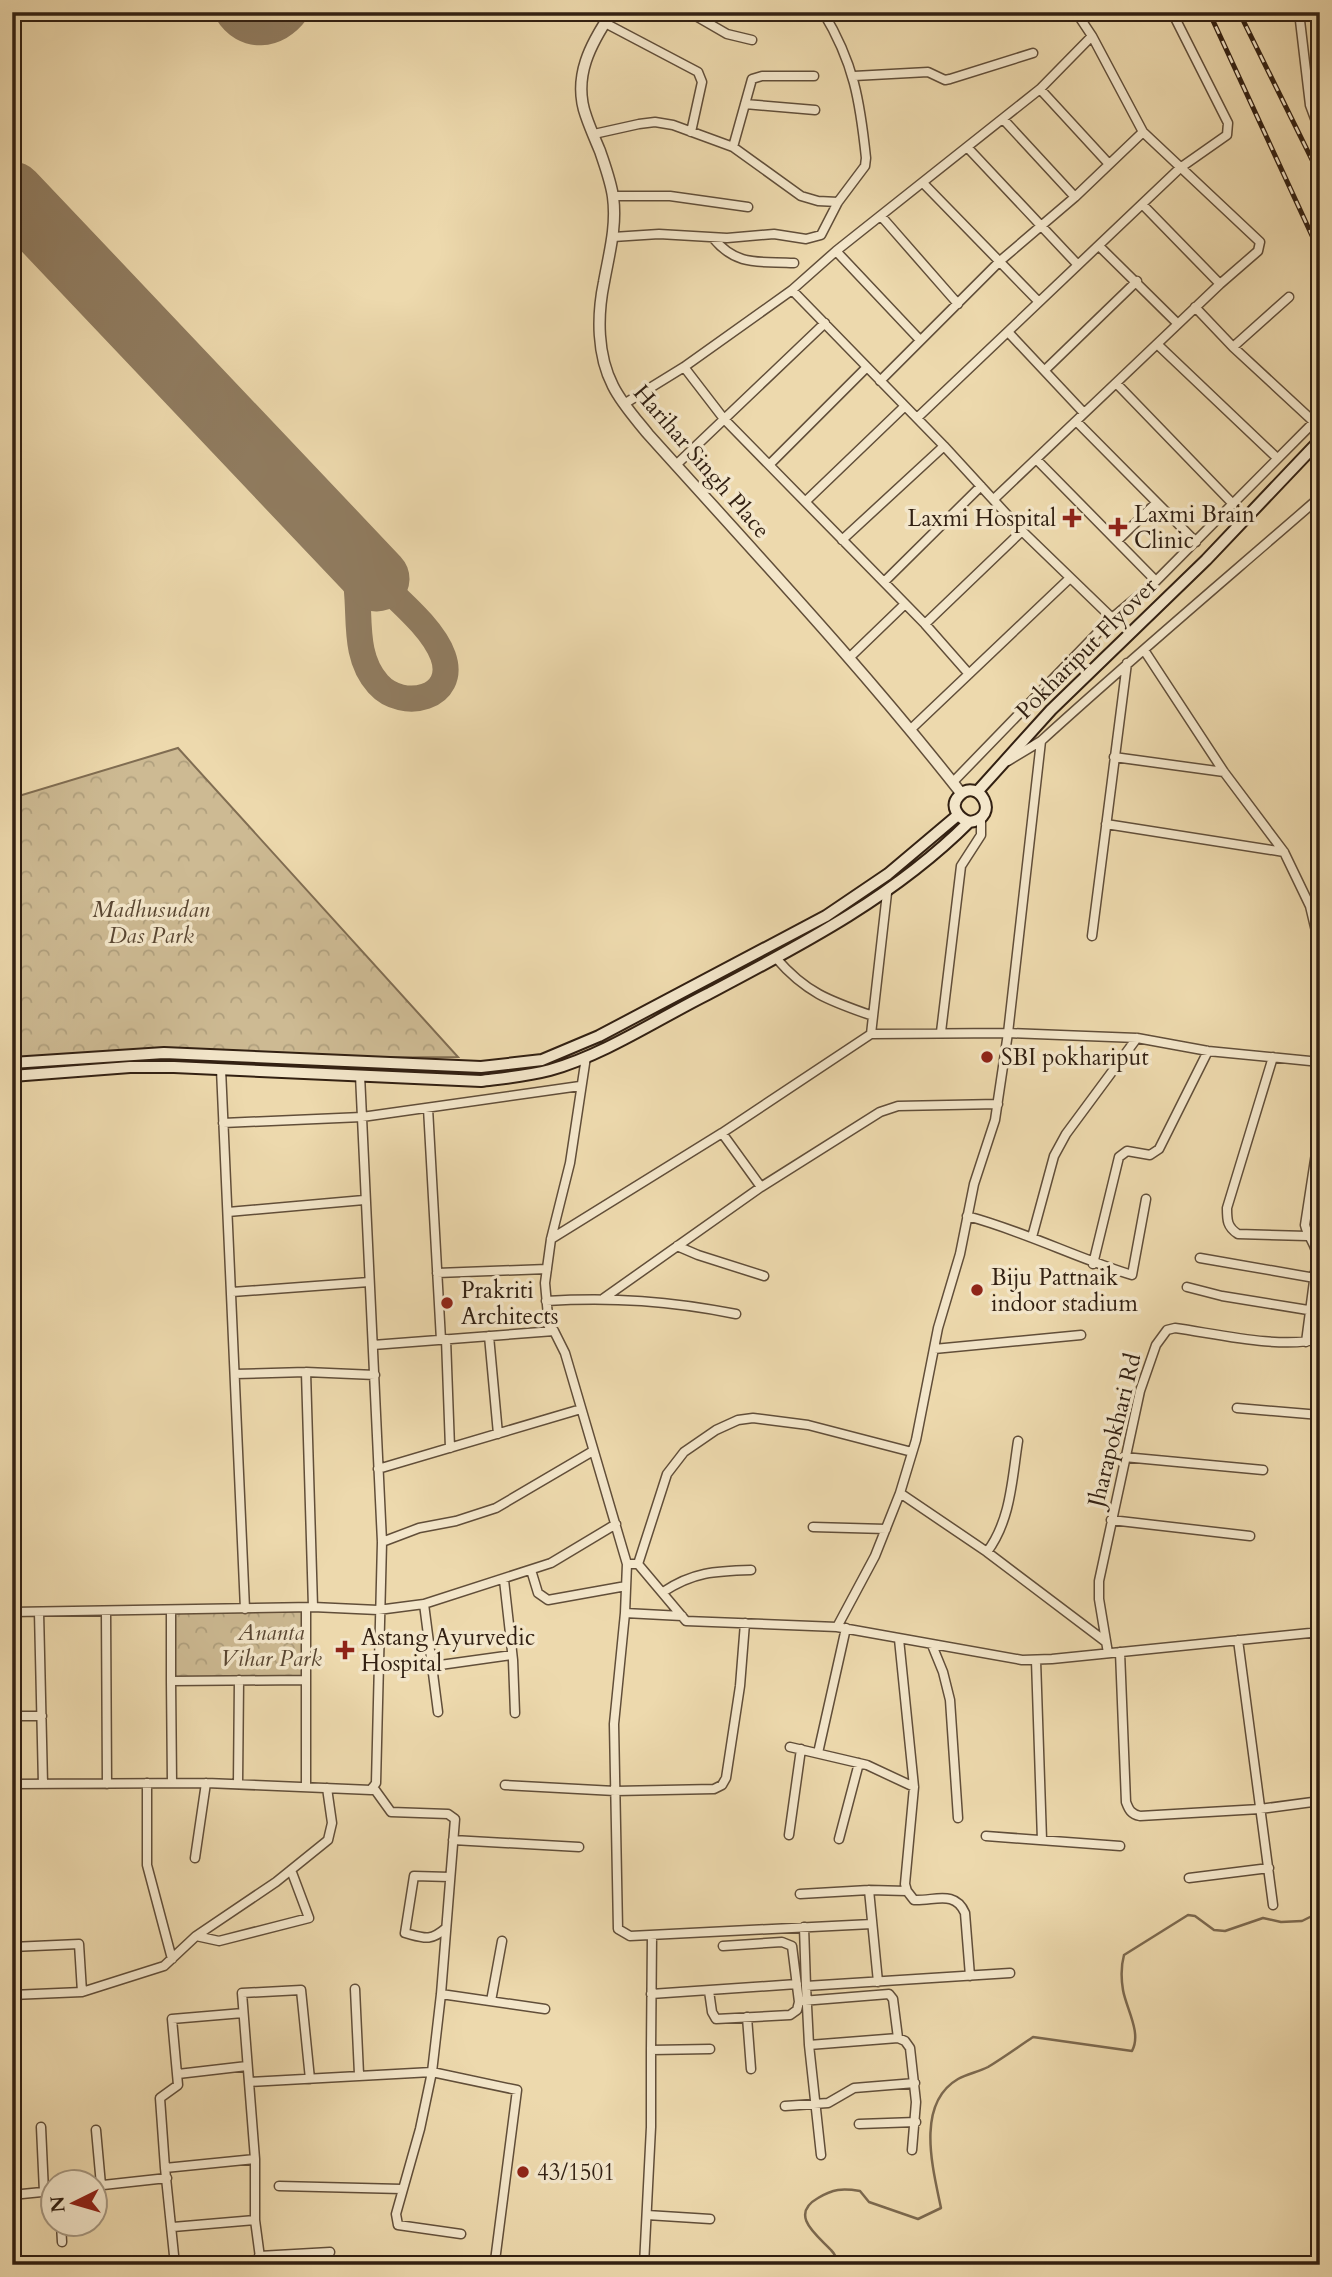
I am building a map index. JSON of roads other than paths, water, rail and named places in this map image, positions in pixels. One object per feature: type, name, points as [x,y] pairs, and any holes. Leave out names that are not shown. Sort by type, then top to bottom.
[{"type":"main road","name":"Pokhariput Flyover","points":[[977,792],[1051,709],[1206,560],[1320,440]]},
{"type":"main road","points":[[12,1076],[130,1068],[221,1069],[481,1081],[552,1069],[586,1057],[776,958],[887,892],[969,822],[981,817],[986,805],[981,795],[972,790],[961,793],[955,802],[958,815],[969,822]]},
{"type":"main road","points":[[12,1063],[164,1053],[481,1067],[542,1060],[599,1036],[826,916],[888,874],[958,815]]},
{"type":"street","name":"Harihar Singh Place","points":[[612,12],[585,60],[580,87],[585,114],[613,196],[613,237],[603,283],[599,321],[602,352],[612,385],[624,404],[676,465],[911,729],[961,793]]},
{"type":"street","points":[[689,12],[727,34],[752,40]]},
{"type":"street","points":[[613,237],[659,234],[713,238],[774,234],[816,238],[821,235],[838,202],[865,166],[865,148],[854,76],[823,12]]},
{"type":"street","points":[[994,499],[1195,307],[1258,251],[1260,242],[1143,132],[1092,36],[1076,12]]},
{"type":"street","points":[[917,418],[1180,169],[1223,139],[1228,123],[1172,12]]},
{"type":"street","points":[[1299,12],[1310,105],[1320,132]]},
{"type":"street","points":[[605,23],[698,72],[702,82],[691,132]]},
{"type":"street","points":[[624,404],[684,367],[792,290],[836,251],[1040,89],[1092,36]]},
{"type":"street","points":[[854,76],[928,72],[944,80],[1033,53]]},
{"type":"street","points":[[733,147],[755,77],[814,76]]},
{"type":"street","points":[[1040,89],[1109,164]]},
{"type":"street","points":[[1310,105],[1320,101]]},
{"type":"street","points":[[745,104],[815,110]]},
{"type":"street","points":[[1003,119],[1075,197]]},
{"type":"street","points":[[594,134],[654,122],[691,132],[733,147],[796,194],[818,201],[838,202]]},
{"type":"street","points":[[880,381],[1000,261],[1075,197],[1143,132]]},
{"type":"street","points":[[967,147],[1078,265]]},
{"type":"street","points":[[923,183],[1040,302]]},
{"type":"street","points":[[613,196],[670,196],[748,206]]},
{"type":"street","points":[[1142,204],[1220,284]]},
{"type":"street","points":[[881,216],[958,303]]},
{"type":"street","points":[[713,238],[722,248],[739,259],[794,263]]},
{"type":"street","points":[[1099,246],[1178,324]]},
{"type":"street","points":[[836,251],[920,340]]},
{"type":"street","points":[[1045,370],[1137,281]]},
{"type":"street","points":[[792,290],[905,405],[1022,531],[1112,618]]},
{"type":"street","points":[[1233,347],[1289,297]]},
{"type":"street","points":[[953,782],[1112,618],[1156,581],[1278,458],[1317,426],[1233,347],[1195,307]]},
{"type":"street","points":[[676,465],[825,323]]},
{"type":"street","points":[[1008,332],[1084,413]]},
{"type":"street","points":[[1157,344],[1278,458]]},
{"type":"street","points":[[770,464],[867,366]]},
{"type":"street","points":[[684,367],[724,419],[806,500],[969,674]]},
{"type":"street","points":[[1116,383],[1233,504]]},
{"type":"street","points":[[806,500],[905,405]]},
{"type":"street","points":[[1076,421],[1196,542]]},
{"type":"street","points":[[842,540],[944,446]]},
{"type":"street","points":[[1037,460],[1156,581]]},
{"type":"street","points":[[884,582],[981,486]]},
{"type":"street","points":[[1000,766],[1041,741],[1320,497]]},
{"type":"street","points":[[1117,541],[1156,503]]},
{"type":"street","points":[[925,624],[1022,531]]},
{"type":"street","points":[[911,729],[1070,578]]},
{"type":"street","points":[[849,657],[905,604]]},
{"type":"street","points":[[1144,650],[1224,772],[1284,852],[1310,906],[1320,948]]},
{"type":"street","points":[[1092,936],[1127,663]]},
{"type":"street","points":[[818,1753],[842,1627],[900,1493],[912,1452],[950,1281],[960,1254],[974,1184],[995,1120],[1008,1032],[1041,741]]},
{"type":"street","points":[[1114,757],[1224,772]]},
{"type":"street","points":[[941,1032],[961,866],[981,835],[981,817]]},
{"type":"street","points":[[1106,824],[1284,852]]},
{"type":"street","points":[[871,1034],[887,892]]},
{"type":"street","points":[[776,958],[793,978],[816,994],[873,1016]]},
{"type":"street","points":[[551,1239],[722,1133],[871,1034],[1008,1032],[1137,1038],[1208,1051],[1320,1062]]},
{"type":"street","points":[[1032,1237],[1054,1156],[1066,1134],[1137,1038]]},
{"type":"street","points":[[1093,1264],[1119,1157],[1127,1151],[1150,1155],[1159,1149],[1208,1051]]},
{"type":"street","points":[[586,1057],[570,1163],[551,1239],[545,1283],[549,1327],[554,1331],[565,1353],[627,1564],[614,1724],[618,1929],[629,1936],[872,1924]]},
{"type":"street","points":[[1273,1057],[1227,1208],[1226,1221],[1231,1230],[1238,1234],[1307,1236]]},
{"type":"street","points":[[221,1069],[245,1609]]},
{"type":"street","points":[[12,1784],[206,1783],[371,1790],[376,1783],[382,1542],[359,1075]]},
{"type":"street","points":[[223,1123],[362,1117],[580,1086]]},
{"type":"street","points":[[604,1298],[761,1187],[880,1112],[898,1105],[998,1104]]},
{"type":"street","points":[[428,1108],[450,1448]]},
{"type":"street","points":[[1306,1342],[1317,1249],[1307,1236],[1305,1225],[1320,1127]]},
{"type":"street","points":[[722,1133],[761,1187]]},
{"type":"street","points":[[1309,1195],[1320,1195]]},
{"type":"street","points":[[967,1216],[1032,1237],[1093,1264],[1132,1275],[1146,1199]]},
{"type":"street","points":[[228,1212],[364,1200]]},
{"type":"street","points":[[677,1246],[764,1276]]},
{"type":"street","points":[[1200,1258],[1315,1278]]},
{"type":"street","points":[[437,1273],[547,1269]]},
{"type":"street","points":[[232,1292],[369,1282]]},
{"type":"street","points":[[1187,1287],[1222,1296],[1308,1310]]},
{"type":"street","points":[[546,1301],[604,1298],[686,1304],[736,1314]]},
{"type":"street","name":"Jharapokhari Rd","points":[[1108,1653],[1099,1600],[1099,1581],[1140,1391],[1156,1345],[1167,1330],[1175,1328],[1286,1343],[1320,1339]]},
{"type":"street","points":[[373,1345],[554,1331]]},
{"type":"street","points":[[934,1349],[1081,1335]]},
{"type":"street","points":[[489,1336],[498,1434]]},
{"type":"street","points":[[235,1374],[306,1371],[375,1376]]},
{"type":"street","points":[[306,1371],[309,1607],[306,1787]]},
{"type":"street","points":[[1237,1408],[1320,1415]]},
{"type":"street","points":[[378,1469],[581,1409]]},
{"type":"street","points":[[638,1564],[667,1474],[684,1452],[738,1419],[753,1418],[808,1425],[912,1452]]},
{"type":"street","points":[[987,1552],[997,1539],[1005,1521],[1018,1441]]},
{"type":"street","points":[[382,1542],[419,1528],[456,1521],[496,1508],[593,1451]]},
{"type":"street","points":[[1125,1457],[1263,1470]]},
{"type":"street","points":[[900,1493],[987,1552],[1106,1642]]},
{"type":"street","points":[[1111,1520],[1250,1536]]},
{"type":"street","points":[[1320,1521],[1320,1649]]},
{"type":"street","points":[[12,1612],[309,1607],[379,1610],[424,1604],[551,1563],[616,1524]]},
{"type":"street","points":[[813,1527],[886,1529]]},
{"type":"street","points":[[627,1564],[638,1564],[682,1616],[691,1622],[842,1627],[1013,1659],[1036,1660],[1319,1632]]},
{"type":"street","points":[[531,1570],[538,1593],[548,1601],[626,1586]]},
{"type":"street","points":[[663,1592],[694,1576],[751,1570]]},
{"type":"street","points":[[504,1580],[515,1713]]},
{"type":"street","points":[[424,1604],[438,1712]]},
{"type":"street","points":[[106,1611],[107,1784]]},
{"type":"street","points":[[171,1611],[172,1783]]},
{"type":"street","points":[[39,1612],[43,1784]]},
{"type":"street","points":[[625,1613],[682,1616]]},
{"type":"street","points":[[505,1785],[615,1791],[714,1789],[722,1785],[726,1778],[740,1685],[745,1623]]},
{"type":"street","points":[[900,1639],[914,1787],[905,1884],[914,1900],[947,1898],[962,1905],[970,1976]]},
{"type":"street","points":[[1238,1640],[1273,1905]]},
{"type":"street","points":[[932,1645],[950,1700],[958,1818]]},
{"type":"street","points":[[1121,1652],[1126,1802],[1129,1810],[1139,1816],[1260,1809],[1320,1801]]},
{"type":"street","points":[[433,1666],[512,1655]]},
{"type":"street","points":[[1036,1660],[1042,1840]]},
{"type":"street","points":[[171,1681],[306,1680]]},
{"type":"street","points":[[238,1784],[239,1681]]},
{"type":"street","points":[[12,1716],[42,1716]]},
{"type":"street","points":[[790,1747],[859,1763],[914,1787]]},
{"type":"street","points":[[789,1835],[801,1749]]},
{"type":"street","points":[[839,1839],[859,1763]]},
{"type":"street","points":[[147,1783],[147,1865],[172,1959]]},
{"type":"street","points":[[195,1858],[206,1783]]},
{"type":"street","points":[[373,1787],[391,1812],[447,1814],[455,1819],[432,2072],[420,2129],[396,2214],[398,2225],[461,2234]]},
{"type":"street","points":[[12,1995],[82,1992],[164,1966],[196,1936],[291,1870],[328,1840],[332,1823],[327,1788]]},
{"type":"street","points":[[986,1836],[1120,1846]]},
{"type":"street","points":[[453,1840],[579,1847]]},
{"type":"street","points":[[1189,1878],[1269,1868]]},
{"type":"street","points":[[196,1936],[219,1941],[309,1918],[291,1870]]},
{"type":"street","points":[[446,1928],[436,1937],[430,1938],[405,1933],[414,1876],[450,1877]]},
{"type":"street","points":[[869,1890],[878,1982]]},
{"type":"street","points":[[800,1894],[907,1891]]},
{"type":"street","points":[[804,1927],[802,2001],[817,2105],[821,2155]]},
{"type":"street","points":[[643,2265],[651,2127],[652,1935]]},
{"type":"street","points":[[491,2001],[502,1941]]},
{"type":"street","points":[[723,1946],[782,1942],[788,1944],[793,1951],[802,1985]]},
{"type":"street","points":[[12,1947],[79,1944],[82,1992]]},
{"type":"street","points":[[651,1994],[1010,1973]]},
{"type":"street","points":[[355,1989],[359,2074]]},
{"type":"street","points":[[310,2079],[301,1990],[242,1993],[255,2158],[255,2220],[260,2260],[330,2252]]},
{"type":"street","points":[[709,1991],[712,2012],[716,2019],[794,2014],[802,2001]]},
{"type":"street","points":[[441,1994],[545,2009]]},
{"type":"street","points":[[802,2001],[889,1994],[893,1999],[898,2038]]},
{"type":"street","points":[[175,2265],[160,2098],[178,2085],[172,2019],[243,2013]]},
{"type":"street","points":[[747,2017],[751,2069]]},
{"type":"street","points":[[808,2045],[898,2038],[905,2040],[910,2048],[915,2083],[916,2122],[912,2150]]},
{"type":"street","points":[[651,2050],[710,2049]]},
{"type":"street","points":[[178,2074],[247,2066]]},
{"type":"street","points":[[249,2082],[432,2072],[517,2090],[495,2261]]},
{"type":"street","points":[[785,2106],[828,2103],[854,2088],[915,2083]]},
{"type":"street","points":[[859,2124],[916,2122]]},
{"type":"street","points":[[41,2127],[45,2168]]},
{"type":"street","points":[[96,2130],[97,2168]]},
{"type":"street","points":[[165,2168],[255,2158]]},
{"type":"street","points":[[108,2185],[167,2178]]},
{"type":"street","points":[[279,2186],[402,2189]]},
{"type":"street","points":[[12,2195],[38,2192]]},
{"type":"street","points":[[12,2212],[17,2265]]},
{"type":"street","points":[[647,2215],[710,2219]]},
{"type":"street","points":[[173,2227],[255,2220]]},
{"type":"street","points":[[62,2238],[62,2242]]},
{"type":"waterway","points":[[839,2265],[836,2257],[808,2225],[806,2211],[809,2205],[828,2193],[848,2190],[860,2191],[869,2202],[918,2219],[941,2208],[930,2138],[932,2121],[936,2104],[945,2090],[958,2079],[988,2067],[1033,2037],[1132,2051],[1135,2036],[1122,1986],[1124,1955],[1188,1915],[1195,1916],[1214,1930],[1225,1931],[1263,1918],[1281,1922],[1302,1921],[1320,1912]]},
{"type":"railway","points":[[1209,12],[1320,253]]},
{"type":"railway","points":[[1239,12],[1320,176]]},
{"type":"place","name":"Laxmi Hospital","points":[[1072,518]]},
{"type":"place","name":"Laxmi Brain Clinic","points":[[1118,527]]},
{"type":"place","name":"SBI pokhariput","points":[[987,1057]]},
{"type":"place","name":"Biju Pattnaik indoor stadium","points":[[977,1290]]},
{"type":"place","name":"Prakriti Architects","points":[[447,1303]]},
{"type":"place","name":"Astang Ayurvedic Hospital","points":[[345,1650]]},
{"type":"place","name":"43/1501","points":[[523,2172]]},
{"type":"park label","name":"Madhusudan Das Park","points":[[151,922]]},
{"type":"park label","name":"Ananta Vihar Park","points":[[271,1645]]}]
